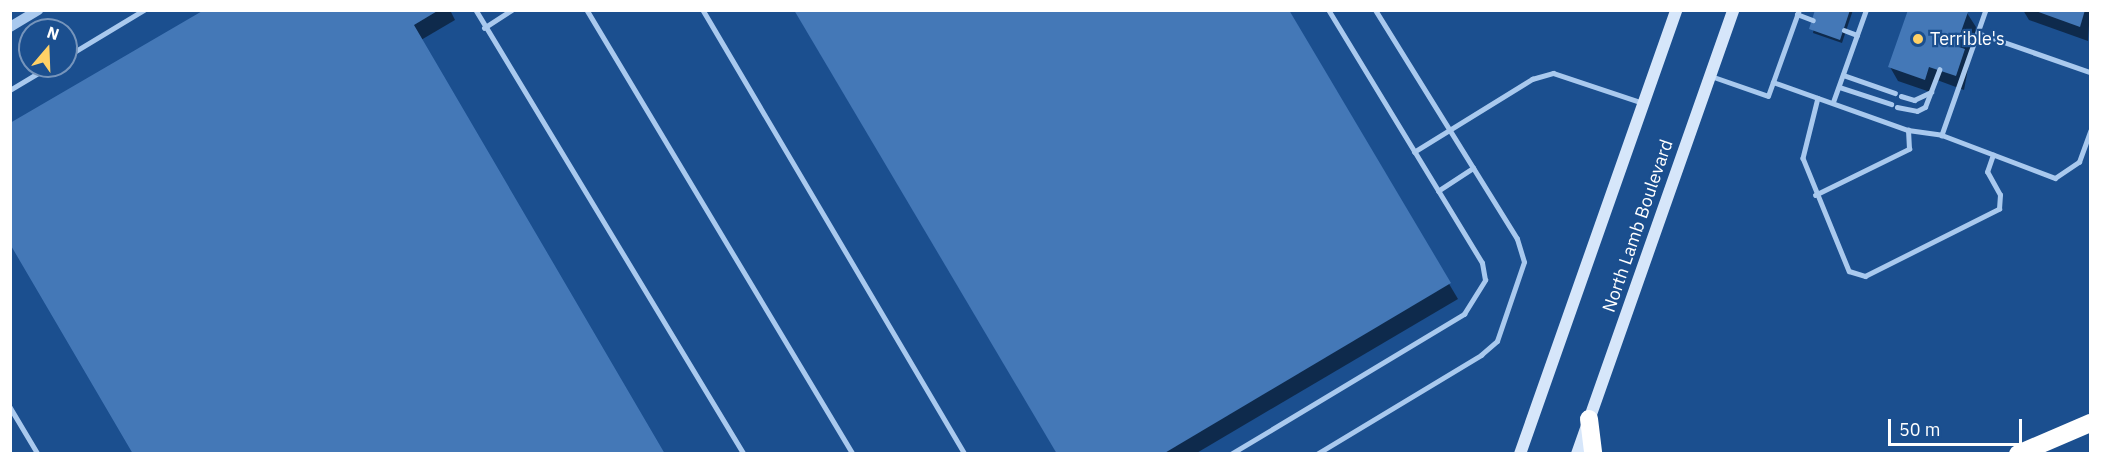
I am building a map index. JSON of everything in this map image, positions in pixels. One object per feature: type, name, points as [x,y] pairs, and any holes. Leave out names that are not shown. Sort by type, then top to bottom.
[{"type":"highway","points":[[1589,419],[1593,453]]},
{"type":"highway","points":[[2018,453],[2091,423]]},
{"type":"main road","name":"North Lamb Boulevard","points":[[1520,453],[1676,10]]},
{"type":"main road","name":"North Lamb Boulevard","points":[[1576,453],[1733,10]]},
{"type":"street","points":[[10,27],[38,10]]},
{"type":"lane","points":[[78,50],[144,10]]},
{"type":"lane","points":[[476,10],[484,28],[744,453]]},
{"type":"lane","points":[[484,28],[512,10]]},
{"type":"lane","points":[[587,10],[853,453]]},
{"type":"lane","points":[[703,10],[964,453]]},
{"type":"lane","points":[[1231,453],[1464,314],[1475,300],[1485,280],[1482,263],[1328,10]]},
{"type":"lane","points":[[1317,453],[1497,341],[1524,262],[1517,239],[1375,10]]},
{"type":"lane","points":[[1833,102],[1866,10]]},
{"type":"lane","points":[[1942,135],[1986,10]]},
{"type":"lane","points":[[1710,76],[1768,96],[1798,12],[1813,20]]},
{"type":"lane","points":[[1844,30],[1857,35]]},
{"type":"lane","points":[[1978,33],[2091,72]]},
{"type":"lane","points":[[1898,106],[1917,111],[1932,90],[1939,70]]},
{"type":"lane","points":[[1414,152],[1532,79],[1553,73],[1643,103]]},
{"type":"lane","points":[[1843,75],[1895,93]]},
{"type":"lane","points":[[10,90],[30,78]]},
{"type":"lane","points":[[1773,82],[1908,130],[1942,135],[2055,178],[2079,162],[2091,130]]},
{"type":"lane","points":[[1839,87],[1891,104]]},
{"type":"lane","points":[[1901,96],[1925,98],[1932,90]]},
{"type":"lane","points":[[1818,98],[1803,158],[1815,195],[1849,271],[1865,276],[1999,209],[2000,195],[1988,172],[1993,155]]},
{"type":"lane","points":[[1815,195],[1909,149],[1908,130]]},
{"type":"lane","points":[[1438,191],[1473,168]]},
{"type":"lane","points":[[10,407],[38,453]]},
{"type":"building","points":[[204,10],[439,10],[414,25],[665,454],[133,454],[10,244],[10,123]]},
{"type":"building","points":[[794,10],[1289,10],[1451,283],[1163,454],[1057,454]]},
{"type":"building","points":[[1815,10],[1850,10],[1840,40],[1809,29]]},
{"type":"building","name":"Terrible's","points":[[1908,10],[1968,12],[1956,46],[1965,49],[1956,76],[1929,67],[1925,80],[1888,67]]},
{"type":"building","points":[[2033,10],[2085,10],[2080,27]]},
{"type":"place","name":"Terrible's","points":[[1918,39]]}]
